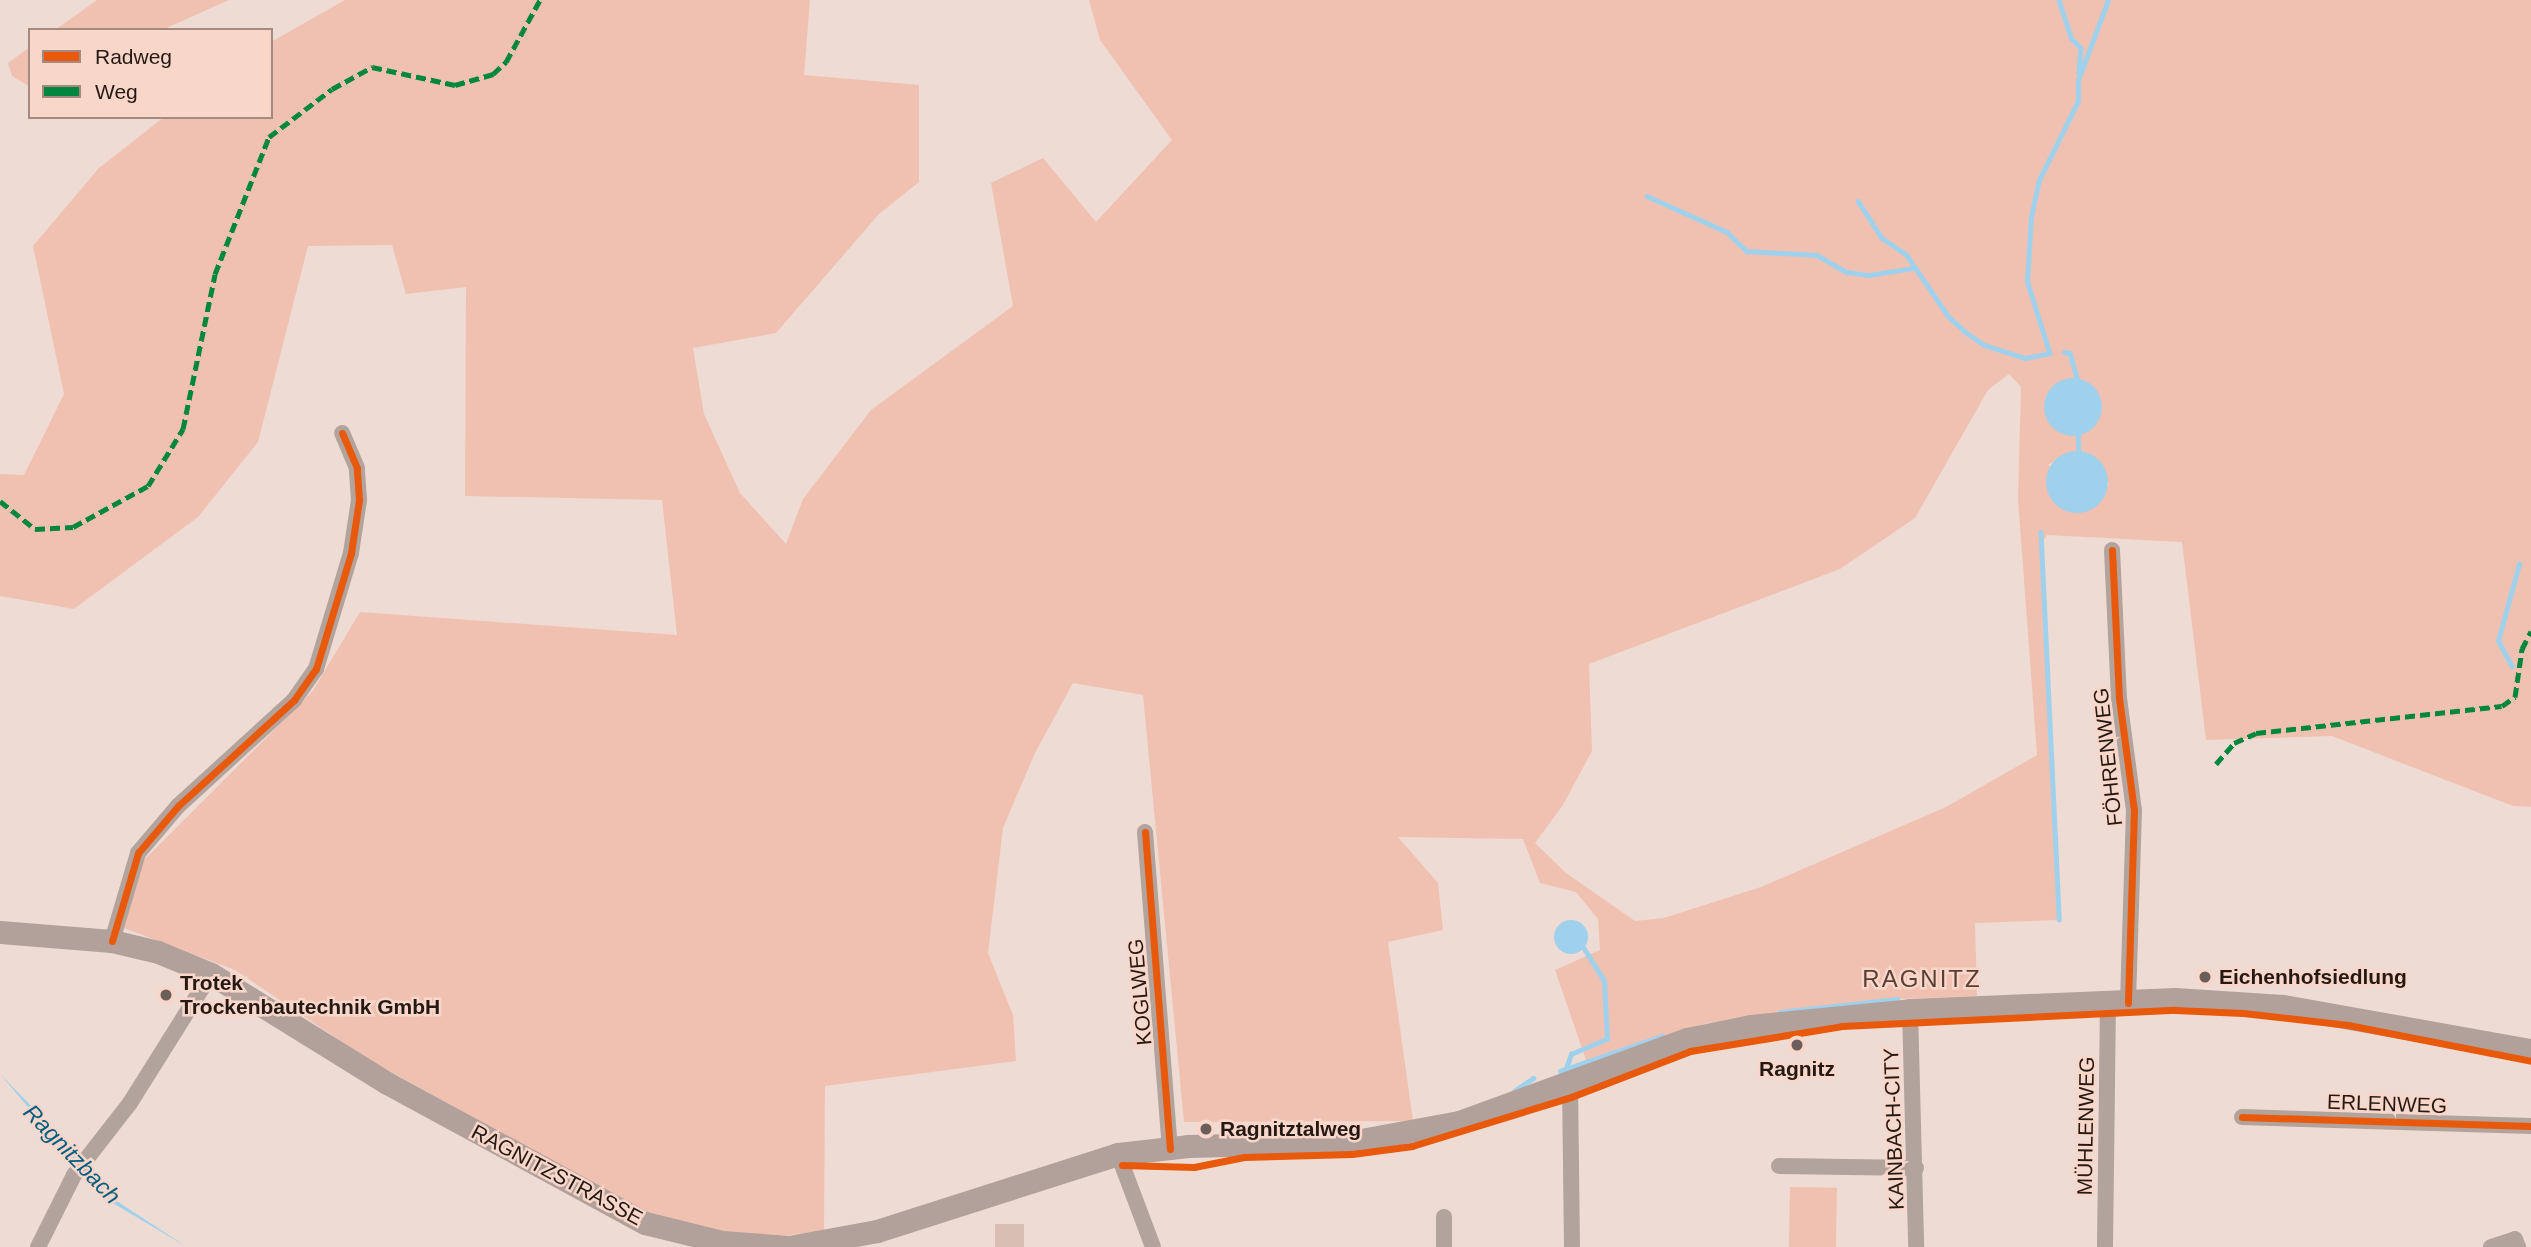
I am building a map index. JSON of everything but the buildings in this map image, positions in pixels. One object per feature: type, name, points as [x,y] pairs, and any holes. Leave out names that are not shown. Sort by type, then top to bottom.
[{"type":"main road","name":"RAGNITZSTRASSE","points":[[0,932],[112,941],[211,974],[387,1083],[645,1223],[722,1242],[790,1247],[877,1231],[1118,1154],[1402,1135],[1460,1122],[1687,1039],[1729,1030],[1910,1010],[2259,1002],[2531,1050]]},
{"type":"street","points":[[112,941],[138,853],[178,806],[294,700],[316,669],[351,553],[359,500],[356,468],[342,433]]},
{"type":"street","name":"FÖHRENWEG","points":[[2112,550],[2119,698],[2134,810],[2118,1004]]},
{"type":"street","name":"KOGLWEG","points":[[1145,832],[1170,1149]]},
{"type":"street","points":[[38,1247],[84,1165],[211,974]]},
{"type":"street","name":"MÜHLENWEG","points":[[2105,1247],[2118,1004]]},
{"type":"street","name":"KAINBACH-CITY","points":[[1910,1010],[1916,1247]]},
{"type":"street","points":[[1570,1084],[1572,1247]]},
{"type":"street","name":"ERLENWEG","points":[[2242,1117],[2531,1126]]},
{"type":"street","points":[[1118,1154],[1153,1247]]},
{"type":"street","points":[[1779,1166],[1916,1168]]},
{"type":"street","points":[[1444,1217],[1444,1247]]},
{"type":"street","points":[[2491,1247],[2515,1239],[2518,1247]]},
{"type":"shaded area","points":[[97,0],[229,0],[166,28],[58,28]]},
{"type":"shaded area","points":[[345,0],[810,0],[804,75],[919,85],[919,182],[879,214],[776,333],[693,348],[704,414],[740,493],[786,544],[803,499],[871,410],[1013,306],[991,183],[1043,158],[1096,222],[1172,140],[1100,40],[1089,0],[2531,0],[2531,807],[2513,806],[2332,736],[2206,740],[2182,542],[2047,535],[2042,544],[2043,616],[2059,920],[1975,923],[1977,996],[1897,999],[1707,1023],[1587,1063],[1555,970],[1600,950],[1598,919],[1576,892],[1540,883],[1523,839],[1398,837],[1438,883],[1443,930],[1388,942],[1413,1121],[1184,1122],[1143,695],[1073,683],[1035,753],[1003,828],[988,953],[1013,1015],[1016,1061],[825,1086],[824,1231],[752,1239],[650,1215],[366,1058],[235,970],[124,928],[143,861],[312,692],[360,612],[677,635],[662,500],[465,496],[466,287],[406,294],[392,245],[308,246],[258,442],[198,517],[74,609],[0,596],[0,474],[24,475],[64,394],[33,246],[99,168],[161,119],[273,119],[273,41]],"holes":[[[2009,374],[2021,387],[2018,499],[2037,755],[1946,807],[1761,887],[1664,918],[1635,921],[1566,873],[1535,843],[1563,805],[1592,751],[1589,664],[1840,569],[1915,518],[1988,390]],[[2067,454],[2099,460],[2109,484],[2100,502],[2048,465]]]},
{"type":"shaded area","points":[[28,48],[28,86],[12,76],[8,63]]},
{"type":"shaded area","points":[[1790,1187],[1837,1188],[1836,1247],[1789,1247]]},
{"type":"water","points":[[2067,378],[2079,378],[2089,382],[2098,391],[2102,413],[2094,428],[2079,436],[2067,436],[2057,432],[2048,423],[2044,413],[2044,401],[2048,391],[2057,382]]},
{"type":"water","points":[[2077,451],[2099,460],[2108,482],[2099,504],[2077,513],[2055,504],[2046,482],[2055,460]]},
{"type":"water","points":[[1571,920],[1583,925],[1588,937],[1583,949],[1571,954],[1559,949],[1554,937],[1559,925]]},
{"type":"water","name":"Ragnitzbach","points":[[0,1074],[83,1159],[109,1196],[187,1247],[106,1199]]},
{"type":"waterway","points":[[2059,0],[2071,38],[2081,48],[2079,72]]},
{"type":"waterway","points":[[2049,352],[2027,282],[2031,217],[2039,180],[2078,101],[2078,80],[2108,0]]},
{"type":"waterway","points":[[1647,196],[1727,232],[1747,251],[1817,255],[1847,272],[1869,275],[1913,268]]},
{"type":"waterway","points":[[1858,201],[1882,238],[1906,254],[1949,317],[1967,333],[1984,345],[2025,358],[2050,353]]},
{"type":"waterway","points":[[2064,352],[2070,353],[2078,381]]},
{"type":"waterway","points":[[2078,429],[2079,458]]},
{"type":"waterway","points":[[2041,532],[2059,920]]},
{"type":"waterway","points":[[2512,667],[2498,641],[2519,564]]},
{"type":"waterway","points":[[1566,1068],[1571,1054],[1607,1039],[1604,981],[1583,947]]},
{"type":"waterway","points":[[1780,1012],[1897,999]]},
{"type":"waterway","points":[[1560,1071],[1662,1036]]},
{"type":"waterway","points":[[1514,1091],[1533,1078]]},
{"type":"waterway","points":[[1328,1131],[1358,1130]]},
{"type":"marked path","points":[[0,501],[35,529],[73,527],[148,486],[183,429],[215,274],[269,137],[332,89],[372,67],[455,85],[493,74],[506,62],[540,0]]},
{"type":"marked path","points":[[2216,764],[2234,743],[2256,733],[2502,706],[2515,697],[2522,649],[2531,631]]},
{"type":"cycle path","points":[[112,941],[138,853],[178,806],[294,700],[316,669],[351,553],[359,500],[357,468],[342,433]]},
{"type":"cycle path","points":[[2112,550],[2119,698],[2134,810],[2128,1003]]},
{"type":"cycle path","points":[[1145,832],[1170,1149]]},
{"type":"cycle path","points":[[1122,1165],[1194,1167],[1244,1157],[1352,1154],[1412,1146],[1571,1097],[1690,1051],[1842,1026],[2175,1010],[2243,1013],[2348,1025],[2531,1061]]},
{"type":"cycle path","points":[[2242,1117],[2531,1126]]},
{"type":"place","name":"Eichenhofsiedlung","points":[[2205,977]]},
{"type":"place","name":"Trotek Trockenbautechnik GmbH","points":[[166,995]]},
{"type":"place","name":"Ragnitz","points":[[1797,1045]]},
{"type":"place","name":"Ragnitztalweg","points":[[1206,1129]]},
{"type":"district","name":"RAGNITZ","points":[[1922,979]]}]
